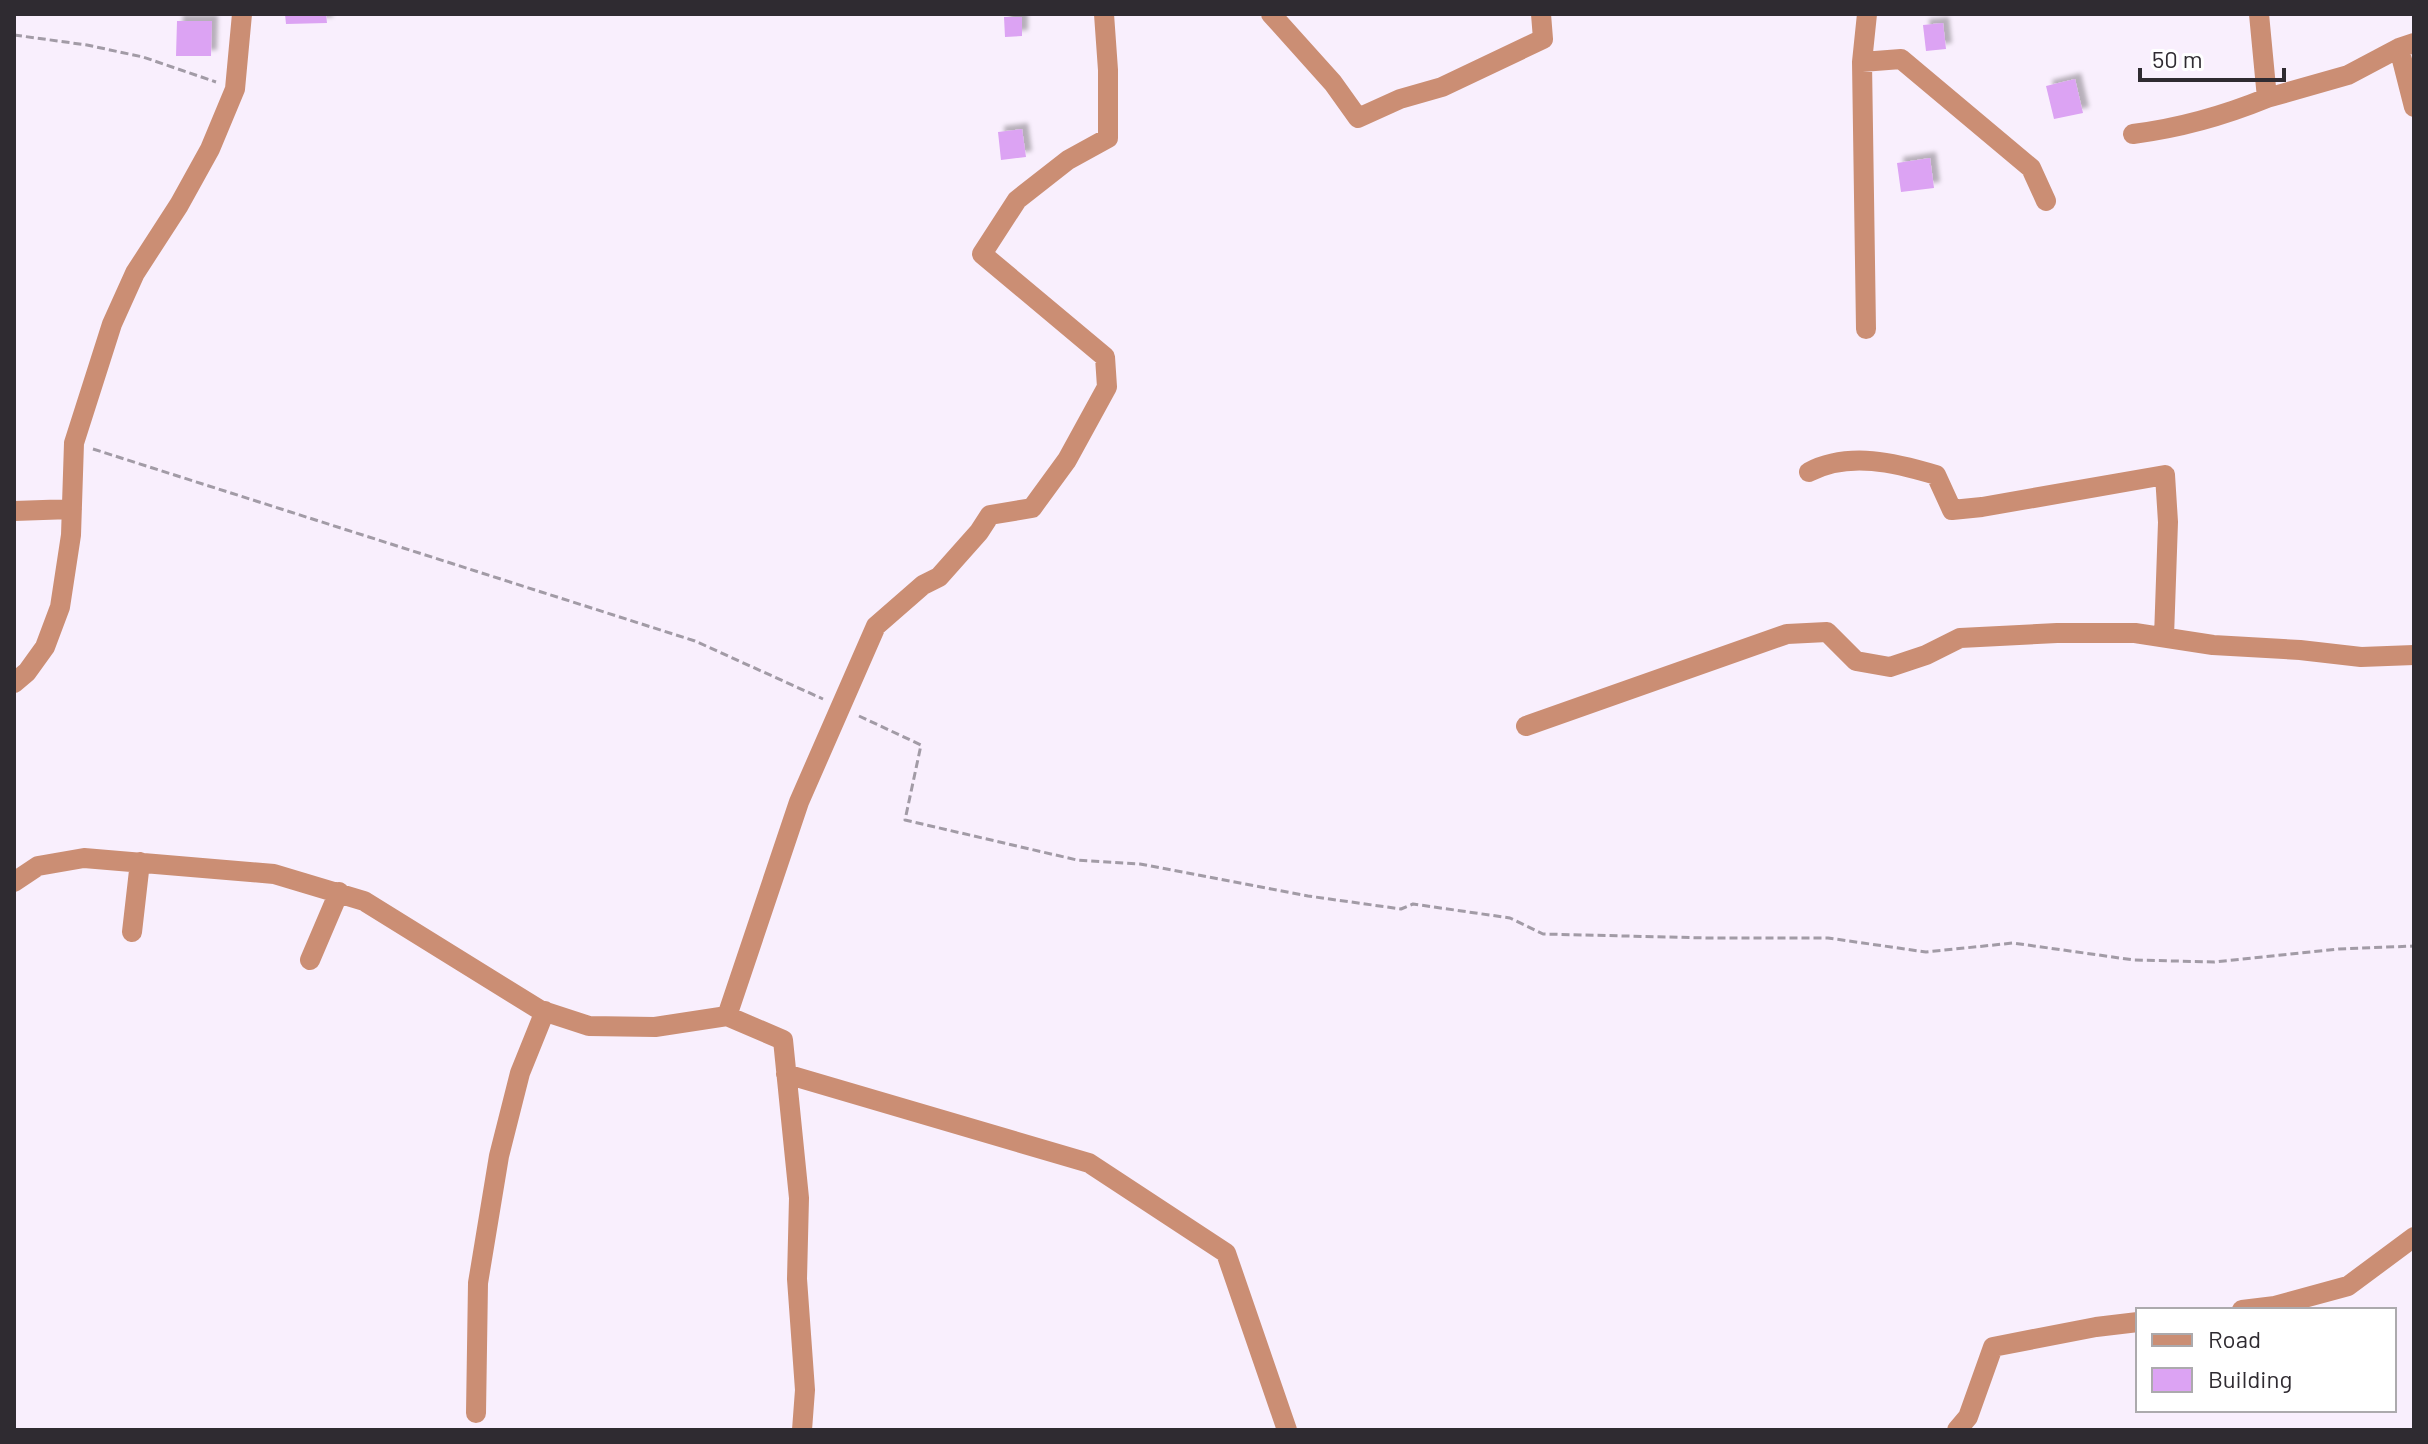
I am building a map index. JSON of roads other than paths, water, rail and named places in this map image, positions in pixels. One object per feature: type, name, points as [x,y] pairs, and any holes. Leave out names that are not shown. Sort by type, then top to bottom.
[{"type":"street","points":[[14,683],[27,672],[45,647],[60,607],[72,509],[74,443],[112,324],[135,273],[179,205],[210,149],[235,89],[242,14]]},
{"type":"street","points":[[727,1016],[799,802],[876,626],[923,585],[939,577],[990,515],[1032,508],[1067,460],[1107,387],[1105,357],[982,254],[1017,200],[1068,160],[1108,138],[1104,14]]},
{"type":"street","points":[[1271,14],[1333,83],[1358,118],[1400,99],[1442,87],[1543,39],[1541,14]]},
{"type":"street","points":[[1866,329],[1862,62],[1867,14]]},
{"type":"street","points":[[2259,14],[2267,98]]},
{"type":"street","points":[[2133,134],[2221,117],[2267,98],[2308,89],[2348,75],[2407,45],[2414,107]]},
{"type":"street","points":[[1862,62],[1901,59],[2031,168],[2046,201]]},
{"type":"street","points":[[1809,472],[1824,464],[1894,463],[1936,475],[1952,510],[2165,475],[2168,522],[2164,637]]},
{"type":"street","points":[[14,511],[72,509]]},
{"type":"street","points":[[1526,726],[1787,634],[1827,632],[1856,661],[1890,667],[1926,655],[1960,638],[2057,633],[2135,633],[2213,645],[2361,657],[2414,655]]},
{"type":"street","points":[[14,882],[38,866],[84,858],[274,874],[364,901],[545,1011],[589,1026],[655,1027],[727,1016],[783,1040],[799,1198],[797,1279],[805,1390],[802,1430]]},
{"type":"street","points":[[132,932],[140,862]]},
{"type":"street","points":[[310,960],[339,892]]},
{"type":"street","points":[[476,1413],[478,1283],[499,1156],[520,1073],[545,1011]]},
{"type":"street","points":[[786,1074],[1089,1163],[1226,1253],[1287,1430]]},
{"type":"street","points":[[2258,1308],[2348,1286],[2414,1237]]},
{"type":"street","points":[[1957,1430],[1968,1417],[1993,1347],[2136,1322]]}]
